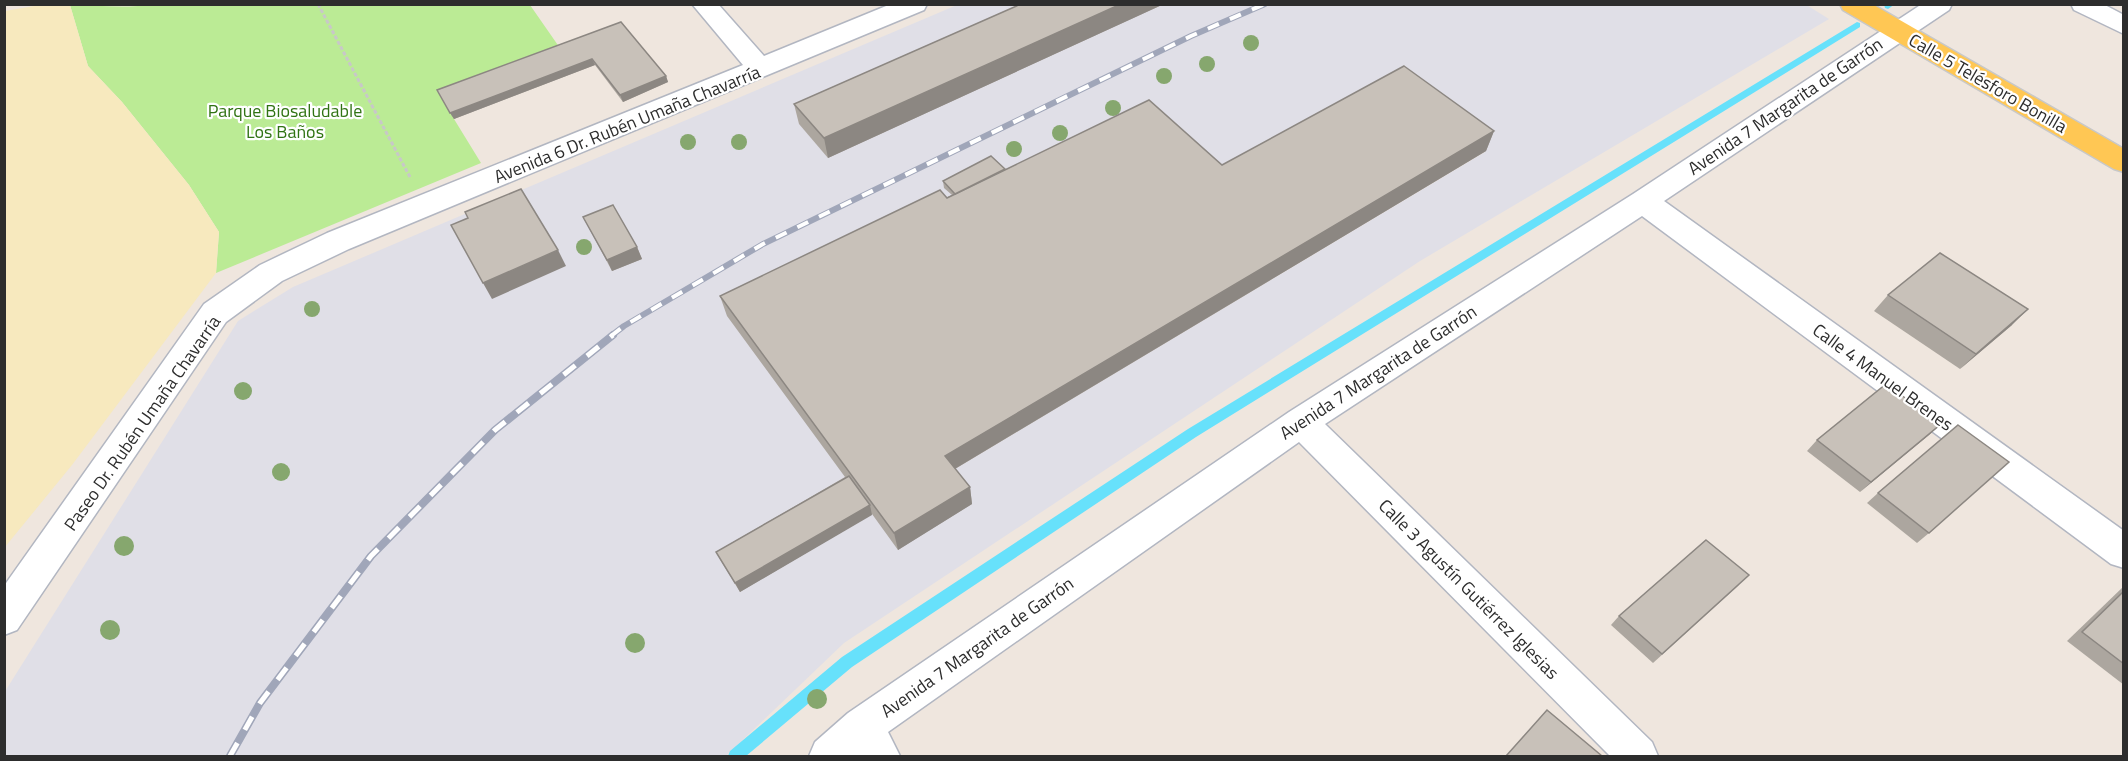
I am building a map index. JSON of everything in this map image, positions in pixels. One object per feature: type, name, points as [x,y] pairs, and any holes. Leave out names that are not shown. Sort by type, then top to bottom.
[{"type":"main road","name":"Calle 5 Telésforo Bonilla","points":[[1852,4],[2124,162]]},
{"type":"street","points":[[704,4],[761,69]]},
{"type":"street","name":"Avenida 6 Dr. Rubén Umaña Chavarría","points":[[338,241],[915,4]]},
{"type":"street","name":"Avenida 7 Margarita de Garrón","points":[[829,756],[871,742],[1301,422],[1643,201],[1940,4]]},
{"type":"street","points":[[2083,4],[2124,26]]},
{"type":"street","name":"Calle 4 Manuel Brenes","points":[[1643,201],[2124,552]]},
{"type":"street","name":"Paseo Dr. Rubén Umaña Chavarría","points":[[4,618],[215,313],[271,273],[338,241]]},
{"type":"street","name":"Calle 3 Agustín Gutiérrez Iglesias","points":[[1301,422],[1638,756]]},
{"type":"path","points":[[318,4],[426,206]]},
{"type":"shaded area","points":[[1805,4],[1829,19],[1420,261],[844,643],[726,756],[5,756],[4,693],[238,321],[293,287],[957,5]],"holes":[[[1398,87],[1485,152],[948,473]]]},
{"type":"green space","name":"Parque Biosaludable Los Baños","points":[[153,4],[530,5],[562,51],[454,119],[481,163],[216,273],[219,232],[189,185],[122,102],[88,66],[70,5],[123,7]]},
{"type":"sand","points":[[40,5],[70,5],[88,66],[122,102],[189,185],[219,232],[216,273],[72,465],[5,547],[5,11]]},
{"type":"building","points":[[1021,4],[1121,4],[824,138],[794,104]]},
{"type":"building","points":[[621,22],[666,76],[620,95],[592,59],[450,113],[437,90]]},
{"type":"building","points":[[1404,66],[1494,131],[945,456],[970,487],[894,533],[720,296],[940,190],[947,198],[1149,100],[1222,165]]},
{"type":"building","points":[[991,156],[1005,169],[955,194],[943,181]]},
{"type":"building","points":[[521,189],[558,250],[483,283],[451,225],[468,218],[465,212]]},
{"type":"building","points":[[613,205],[637,247],[607,260],[583,217]]},
{"type":"building","points":[[1940,253],[2028,309],[1976,354],[1888,295]]},
{"type":"building","points":[[1886,384],[1941,424],[1871,482],[1817,440]]},
{"type":"building","points":[[1958,425],[2009,462],[1929,533],[1878,493]]},
{"type":"building","points":[[849,476],[870,505],[735,583],[716,552]]},
{"type":"building","points":[[1706,540],[1749,575],[1662,654],[1619,616]]},
{"type":"building","points":[[2124,591],[2124,664],[2082,632]]},
{"type":"building","points":[[1547,710],[1602,756],[1506,756]]},
{"type":"waterway","points":[[735,756],[847,662],[1192,433],[1857,25]]},
{"type":"railway","points":[[611,336],[624,326],[763,244],[1191,36],[1265,4]]},
{"type":"railway","points":[[230,756],[260,703],[371,556],[495,430],[613,335]]}]
